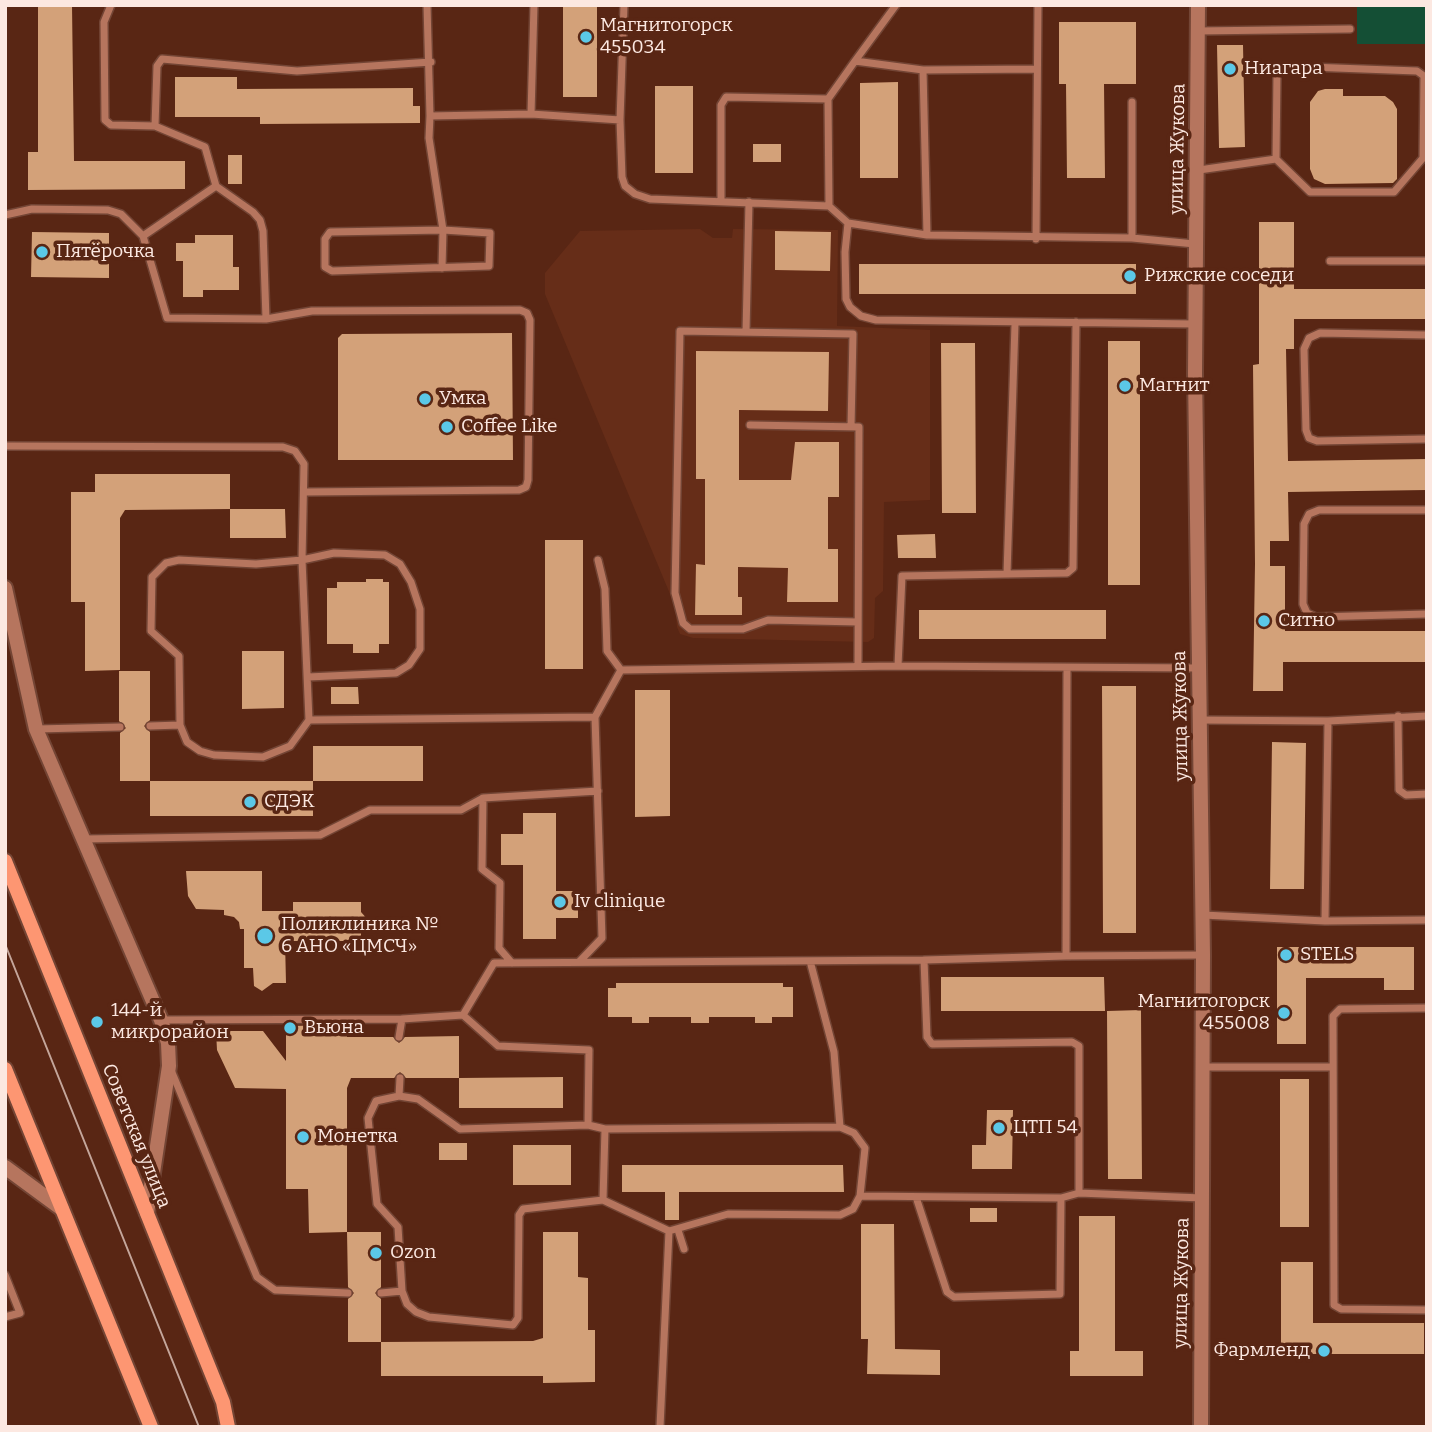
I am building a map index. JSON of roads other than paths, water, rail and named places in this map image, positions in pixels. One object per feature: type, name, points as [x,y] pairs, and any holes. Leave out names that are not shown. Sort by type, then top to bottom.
[{"type":"main road","name":"Советская улица","points":[[5,861],[223,1402],[228,1427]]},
{"type":"main road","points":[[5,1069],[151,1427]]},
{"type":"street","name":"улица Жукова","points":[[1198,5],[1199,170],[1195,324],[1203,955],[1201,1427]]},
{"type":"street","points":[[5,588],[36,729],[85,839],[161,1020],[168,1043],[169,1066],[147,1213]]},
{"type":"street","points":[[5,1167],[62,1209]]},
{"type":"lane","points":[[111,5],[104,22],[105,120],[111,125],[155,126],[205,146],[216,186],[260,220],[263,231],[266,319]]},
{"type":"lane","points":[[427,5],[431,62],[429,138],[443,230],[442,268]]},
{"type":"lane","points":[[531,114],[534,5]]},
{"type":"lane","points":[[624,5],[620,120],[622,177],[625,186],[635,194],[650,199],[830,206],[848,223],[927,236],[1132,239],[1196,244]]},
{"type":"lane","points":[[830,206],[828,99],[896,5]]},
{"type":"lane","points":[[1036,239],[1035,69],[1038,5]]},
{"type":"lane","points":[[1198,31],[1350,29]]},
{"type":"lane","points":[[155,126],[157,66],[162,60],[297,71],[431,62]]},
{"type":"lane","points":[[855,61],[923,70],[1035,69]]},
{"type":"lane","points":[[1282,66],[1417,71],[1424,76],[1423,158],[1394,192],[1310,192],[1276,159],[1277,73],[1282,66]]},
{"type":"lane","points":[[923,70],[927,236]]},
{"type":"lane","points":[[721,200],[723,99],[828,99]]},
{"type":"lane","points":[[1132,102],[1132,239]]},
{"type":"lane","points":[[430,116],[531,114],[620,120]]},
{"type":"lane","points":[[1199,170],[1276,159]]},
{"type":"lane","points":[[143,236],[216,186]]},
{"type":"lane","points":[[746,332],[749,202]]},
{"type":"lane","points":[[5,215],[32,209],[108,210],[121,214],[143,236],[167,318],[266,319],[312,311],[520,310],[527,313],[530,320],[526,487],[519,490],[305,492]]},
{"type":"lane","points":[[848,223],[846,299],[861,316],[876,320],[1015,324],[1195,324]]},
{"type":"lane","points":[[332,232],[488,232],[492,239],[492,261],[484,268],[442,268],[332,271],[326,267],[325,239],[332,232]]},
{"type":"lane","points":[[1330,261],[1427,261]]},
{"type":"lane","points":[[898,666],[902,576],[1067,573],[1073,568],[1076,322]]},
{"type":"lane","points":[[1007,574],[1015,324]]},
{"type":"lane","points":[[851,427],[853,334],[680,331],[676,593],[683,623],[690,629],[743,629],[768,620],[858,622]]},
{"type":"lane","points":[[1427,335],[1320,333],[1308,338],[1304,349],[1306,430],[1309,438],[1317,441],[1427,439]]},
{"type":"lane","points":[[750,425],[859,427],[858,666]]},
{"type":"lane","points":[[5,446],[283,447],[295,451],[304,464],[302,560],[309,720],[290,746],[262,757],[215,755],[200,751],[187,742],[180,725],[179,656],[151,631],[152,577],[166,564],[178,560],[256,564],[302,560],[334,553],[385,555],[400,564],[411,582],[420,609],[420,649],[410,665],[396,673],[308,677]]},
{"type":"lane","points":[[1427,510],[1320,510],[1309,514],[1304,524],[1303,604],[1307,613],[1316,617],[1427,614]]},
{"type":"lane","points":[[598,560],[605,589],[607,650],[621,670]]},
{"type":"lane","points":[[621,670],[858,666],[1199,668]]},
{"type":"lane","points":[[1066,956],[1067,668]]},
{"type":"lane","points":[[579,962],[602,938],[595,717],[621,670]]},
{"type":"lane","points":[[1398,716],[1399,790],[1406,795],[1427,794]]},
{"type":"lane","points":[[1200,720],[1328,721],[1427,716]]},
{"type":"lane","points":[[309,720],[595,717]]},
{"type":"lane","points":[[1325,921],[1328,721]]},
{"type":"lane","points":[[150,726],[180,725]]},
{"type":"lane","points":[[36,729],[120,727]]},
{"type":"lane","points":[[85,839],[320,835],[370,810],[461,810],[483,798],[598,791]]},
{"type":"lane","points":[[483,798],[482,869],[500,883],[499,948],[512,963]]},
{"type":"lane","points":[[1202,915],[1325,921],[1427,920]]},
{"type":"lane","points":[[463,1015],[494,963],[1203,955]]},
{"type":"lane","points":[[924,960],[929,1042],[1077,1044],[1079,1193]]},
{"type":"lane","points":[[810,961],[834,1052],[840,1127]]},
{"type":"lane","points":[[1427,1009],[1337,1009],[1333,1016],[1334,1305],[1341,1309],[1427,1310]]},
{"type":"lane","points":[[161,1020],[402,1019],[463,1015],[498,1046],[589,1050],[588,1125]]},
{"type":"lane","points":[[399,1037],[402,1019]]},
{"type":"lane","points":[[169,1066],[257,1278],[275,1290],[348,1293]]},
{"type":"lane","points":[[1203,1067],[1333,1067]]},
{"type":"lane","points":[[399,1096],[400,1078]]},
{"type":"lane","points":[[399,1096],[418,1099],[432,1106],[451,1125],[460,1129],[588,1125],[605,1129],[840,1127],[854,1133],[865,1148],[860,1196],[853,1209],[840,1215],[728,1214],[699,1220],[678,1230],[669,1231],[603,1200],[520,1211],[518,1318],[513,1325],[416,1312],[407,1304],[402,1291],[399,1229],[377,1206],[368,1118],[376,1101],[399,1096]]},
{"type":"lane","points":[[603,1200],[605,1129]]},
{"type":"lane","points":[[860,1196],[1061,1198],[1079,1193],[1202,1198]]},
{"type":"lane","points":[[916,1197],[947,1292],[954,1297],[1060,1294],[1061,1198]]},
{"type":"lane","points":[[678,1230],[684,1250]]},
{"type":"lane","points":[[660,1427],[669,1231]]},
{"type":"lane","points":[[5,1275],[20,1313],[5,1317]]},
{"type":"lane","points":[[381,1293],[402,1291]]},
{"type":"tram line","points":[[5,944],[199,1427]]},
{"type":"place","name":"Магнитогорск 455034","points":[[586,37]]},
{"type":"place","name":"Ниагара","points":[[1230,69]]},
{"type":"place","name":"Пятёрочка","points":[[42,252]]},
{"type":"place","name":"Рижские соседи","points":[[1130,276]]},
{"type":"place","name":"Магнит","points":[[1125,386]]},
{"type":"place","name":"Умка","points":[[425,399]]},
{"type":"place","name":"Coffee Like","points":[[447,427]]},
{"type":"place","name":"Ситно","points":[[1264,621]]},
{"type":"place","name":"СДЭК","points":[[250,802]]},
{"type":"place","name":"Iv clinique","points":[[560,902]]},
{"type":"place","name":"Поликлиника № 6 АНО «ЦМСЧ»","points":[[265,936]]},
{"type":"place","name":"STELS","points":[[1286,955]]},
{"type":"place","name":"Магнитогорск 455008","points":[[1284,1013]]},
{"type":"place","name":"144-й микрорайон","points":[[97,1022]]},
{"type":"place","name":"Вьюна","points":[[290,1028]]},
{"type":"place","name":"ЦТП 54","points":[[999,1128]]},
{"type":"place","name":"Монетка","points":[[303,1137]]},
{"type":"place","name":"Ozon","points":[[376,1253]]},
{"type":"place","name":"Фармленд","points":[[1324,1351]]}]
